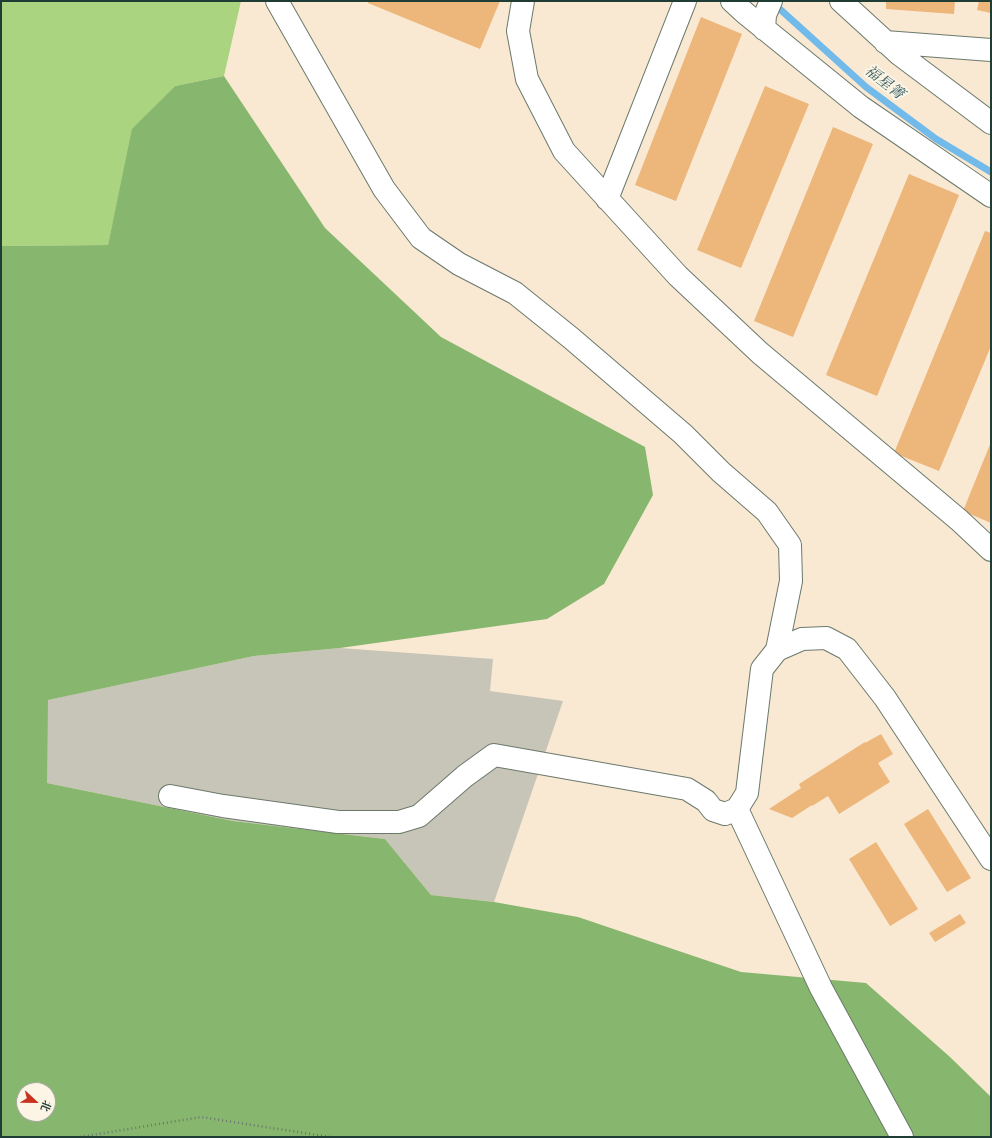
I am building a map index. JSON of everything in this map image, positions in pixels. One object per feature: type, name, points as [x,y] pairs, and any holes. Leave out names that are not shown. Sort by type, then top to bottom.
[{"type":"street","points":[[170,796],[223,806],[338,822],[399,822],[419,816],[465,776],[494,755],[687,789],[706,801],[713,810],[725,814],[737,809],[746,793],[762,669],[777,650],[791,581],[790,545],[767,512],[721,472],[683,434],[558,328],[514,293],[460,264],[421,238],[384,189],[277,1]]},
{"type":"street","points":[[523,1],[518,31],[527,79],[564,151],[678,276],[760,353],[959,520],[991,550]]},
{"type":"street","points":[[607,199],[685,1]]},
{"type":"street","points":[[732,1],[767,15],[861,107],[991,196]]},
{"type":"street","points":[[841,1],[899,54],[991,123]]},
{"type":"street","points":[[885,42],[991,50]]},
{"type":"street","points":[[777,650],[802,639],[826,638],[847,649],[885,698],[991,859]]},
{"type":"street","points":[[737,809],[821,988],[902,1137]]},
{"type":"path","points":[[80,1137],[201,1117],[330,1137]]},
{"type":"shaded area","points":[[340,648],[493,659],[490,691],[563,701],[494,902],[431,895],[385,839],[233,821],[47,783],[47,700],[254,656]]},
{"type":"green space","points":[[1,1],[241,1],[224,76],[175,86],[133,129],[108,245],[1,246]]},
{"type":"green space","points":[[224,76],[325,228],[441,337],[645,447],[653,495],[604,584],[547,619],[340,648],[254,656],[48,700],[47,783],[233,821],[385,839],[431,895],[494,902],[578,917],[741,972],[866,983],[950,1057],[991,1097],[991,1137],[1,1137],[1,246],[108,245],[132,129],[175,86]]},
{"type":"building","points":[[368,1],[500,1],[480,49],[368,3]]},
{"type":"building","points":[[886,1],[955,1],[954,14],[886,9]]},
{"type":"building","points":[[979,1],[991,1],[991,13],[977,10]]},
{"type":"building","points":[[701,17],[742,34],[676,201],[635,185]]},
{"type":"building","points":[[765,86],[809,104],[741,268],[697,250]]},
{"type":"building","points":[[833,127],[873,144],[793,337],[754,321]]},
{"type":"building","points":[[909,174],[959,195],[877,396],[826,375]]},
{"type":"building","points":[[985,231],[991,233],[991,346],[939,471],[894,453]]},
{"type":"building","points":[[991,442],[991,523],[963,511]]},
{"type":"building","points":[[881,734],[893,754],[878,763],[890,782],[839,814],[828,796],[792,818],[769,809],[801,788],[799,784],[865,742]]},
{"type":"building","points":[[928,809],[971,878],[947,892],[904,824]]},
{"type":"building","points":[[876,842],[918,909],[890,926],[849,859]]},
{"type":"building","points":[[960,914],[966,923],[935,942],[929,933]]},
{"type":"waterway","name":"福星箐","points":[[772,2],[866,87],[936,139],[991,172]]}]
